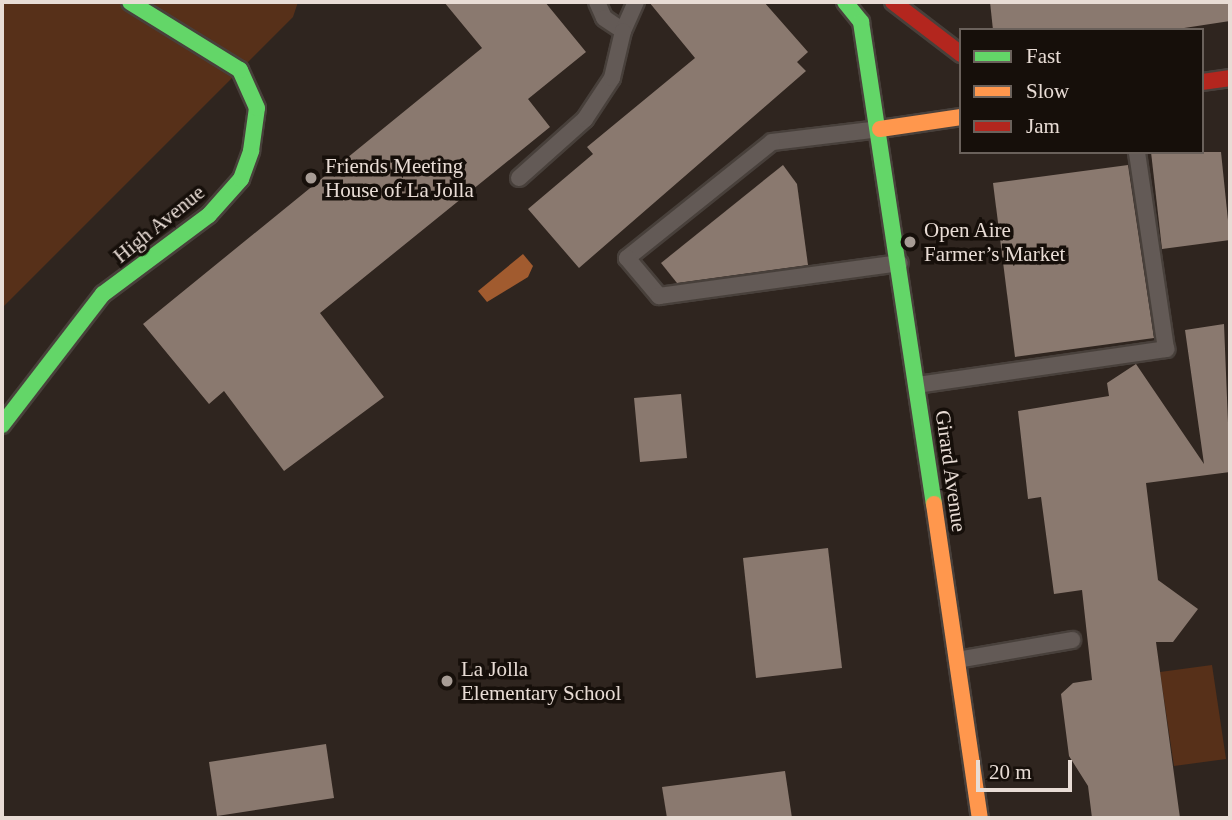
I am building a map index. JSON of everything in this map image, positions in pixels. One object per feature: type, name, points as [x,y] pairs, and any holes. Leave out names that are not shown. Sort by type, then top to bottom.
[{"type":"street","name":"High Avenue","points":[[2,425],[103,294],[209,215],[241,179],[251,151],[257,108],[240,70],[130,2]]},
{"type":"street","name":"Girard Avenue","points":[[845,2],[861,22],[880,129],[980,818]]},
{"type":"street","points":[[893,2],[959,52]]},
{"type":"street","points":[[1204,82],[1230,78]]},
{"type":"street","points":[[880,129],[959,117]]},
{"type":"lane","points":[[597,2],[604,18],[623,31]]},
{"type":"lane","points":[[519,178],[585,119],[612,78],[623,31],[636,2]]},
{"type":"lane","points":[[880,129],[772,142],[627,258],[659,296],[900,263]]},
{"type":"lane","points":[[917,385],[1166,349],[1137,154]]},
{"type":"lane","points":[[957,660],[1072,640]]},
{"type":"shaded area","points":[[2,2],[298,2],[293,17],[2,308]]},
{"type":"shaded area","points":[[523,254],[533,266],[528,277],[487,302],[478,291]]},
{"type":"shaded area","points":[[1212,665],[1226,759],[1174,766],[1160,672]]},
{"type":"building","points":[[444,2],[545,2],[586,52],[528,99],[550,127],[320,313],[384,397],[284,471],[224,391],[209,404],[143,324],[482,48]]},
{"type":"building","points":[[649,2],[764,2],[808,52],[797,62],[806,71],[579,268],[528,209],[593,154],[587,147],[695,58]]},
{"type":"building","points":[[990,2],[1230,2],[1230,21],[1184,28],[993,28]]},
{"type":"building","points":[[1221,152],[1230,240],[1162,249],[1151,154]]},
{"type":"building","points":[[783,165],[797,184],[808,265],[677,283],[661,263]]},
{"type":"building","points":[[1128,165],[1154,338],[1015,357],[993,183]]},
{"type":"building","points":[[1224,324],[1230,472],[1146,483],[1158,580],[1198,609],[1173,642],[1156,642],[1180,818],[1092,818],[1088,786],[1069,756],[1061,694],[1073,683],[1092,680],[1082,590],[1054,594],[1041,497],[1028,499],[1018,411],[1109,396],[1107,383],[1136,364],[1204,464],[1185,330]]},
{"type":"building","points":[[681,394],[687,458],[640,462],[634,398]]},
{"type":"building","points":[[828,548],[842,668],[756,678],[743,558]]},
{"type":"building","points":[[326,744],[334,798],[217,816],[209,762]]},
{"type":"building","points":[[785,771],[792,818],[667,818],[662,787]]},
{"type":"traffic: fast","points":[[2,425],[103,294],[209,215],[241,179],[251,151],[257,108],[240,70],[130,2]]},
{"type":"traffic: fast","points":[[845,2],[861,22],[934,504]]},
{"type":"traffic: slow","points":[[880,129],[959,117]]},
{"type":"traffic: slow","points":[[934,504],[980,818]]},
{"type":"traffic: jam","points":[[893,2],[959,52]]},
{"type":"traffic: jam","points":[[1204,82],[1230,78]]},
{"type":"place","name":"Friends Meeting House of La Jolla","points":[[311,178]]},
{"type":"place","name":"Open Aire Farmer’s Market","points":[[910,242]]},
{"type":"place","name":"La Jolla Elementary School","points":[[447,681]]}]
